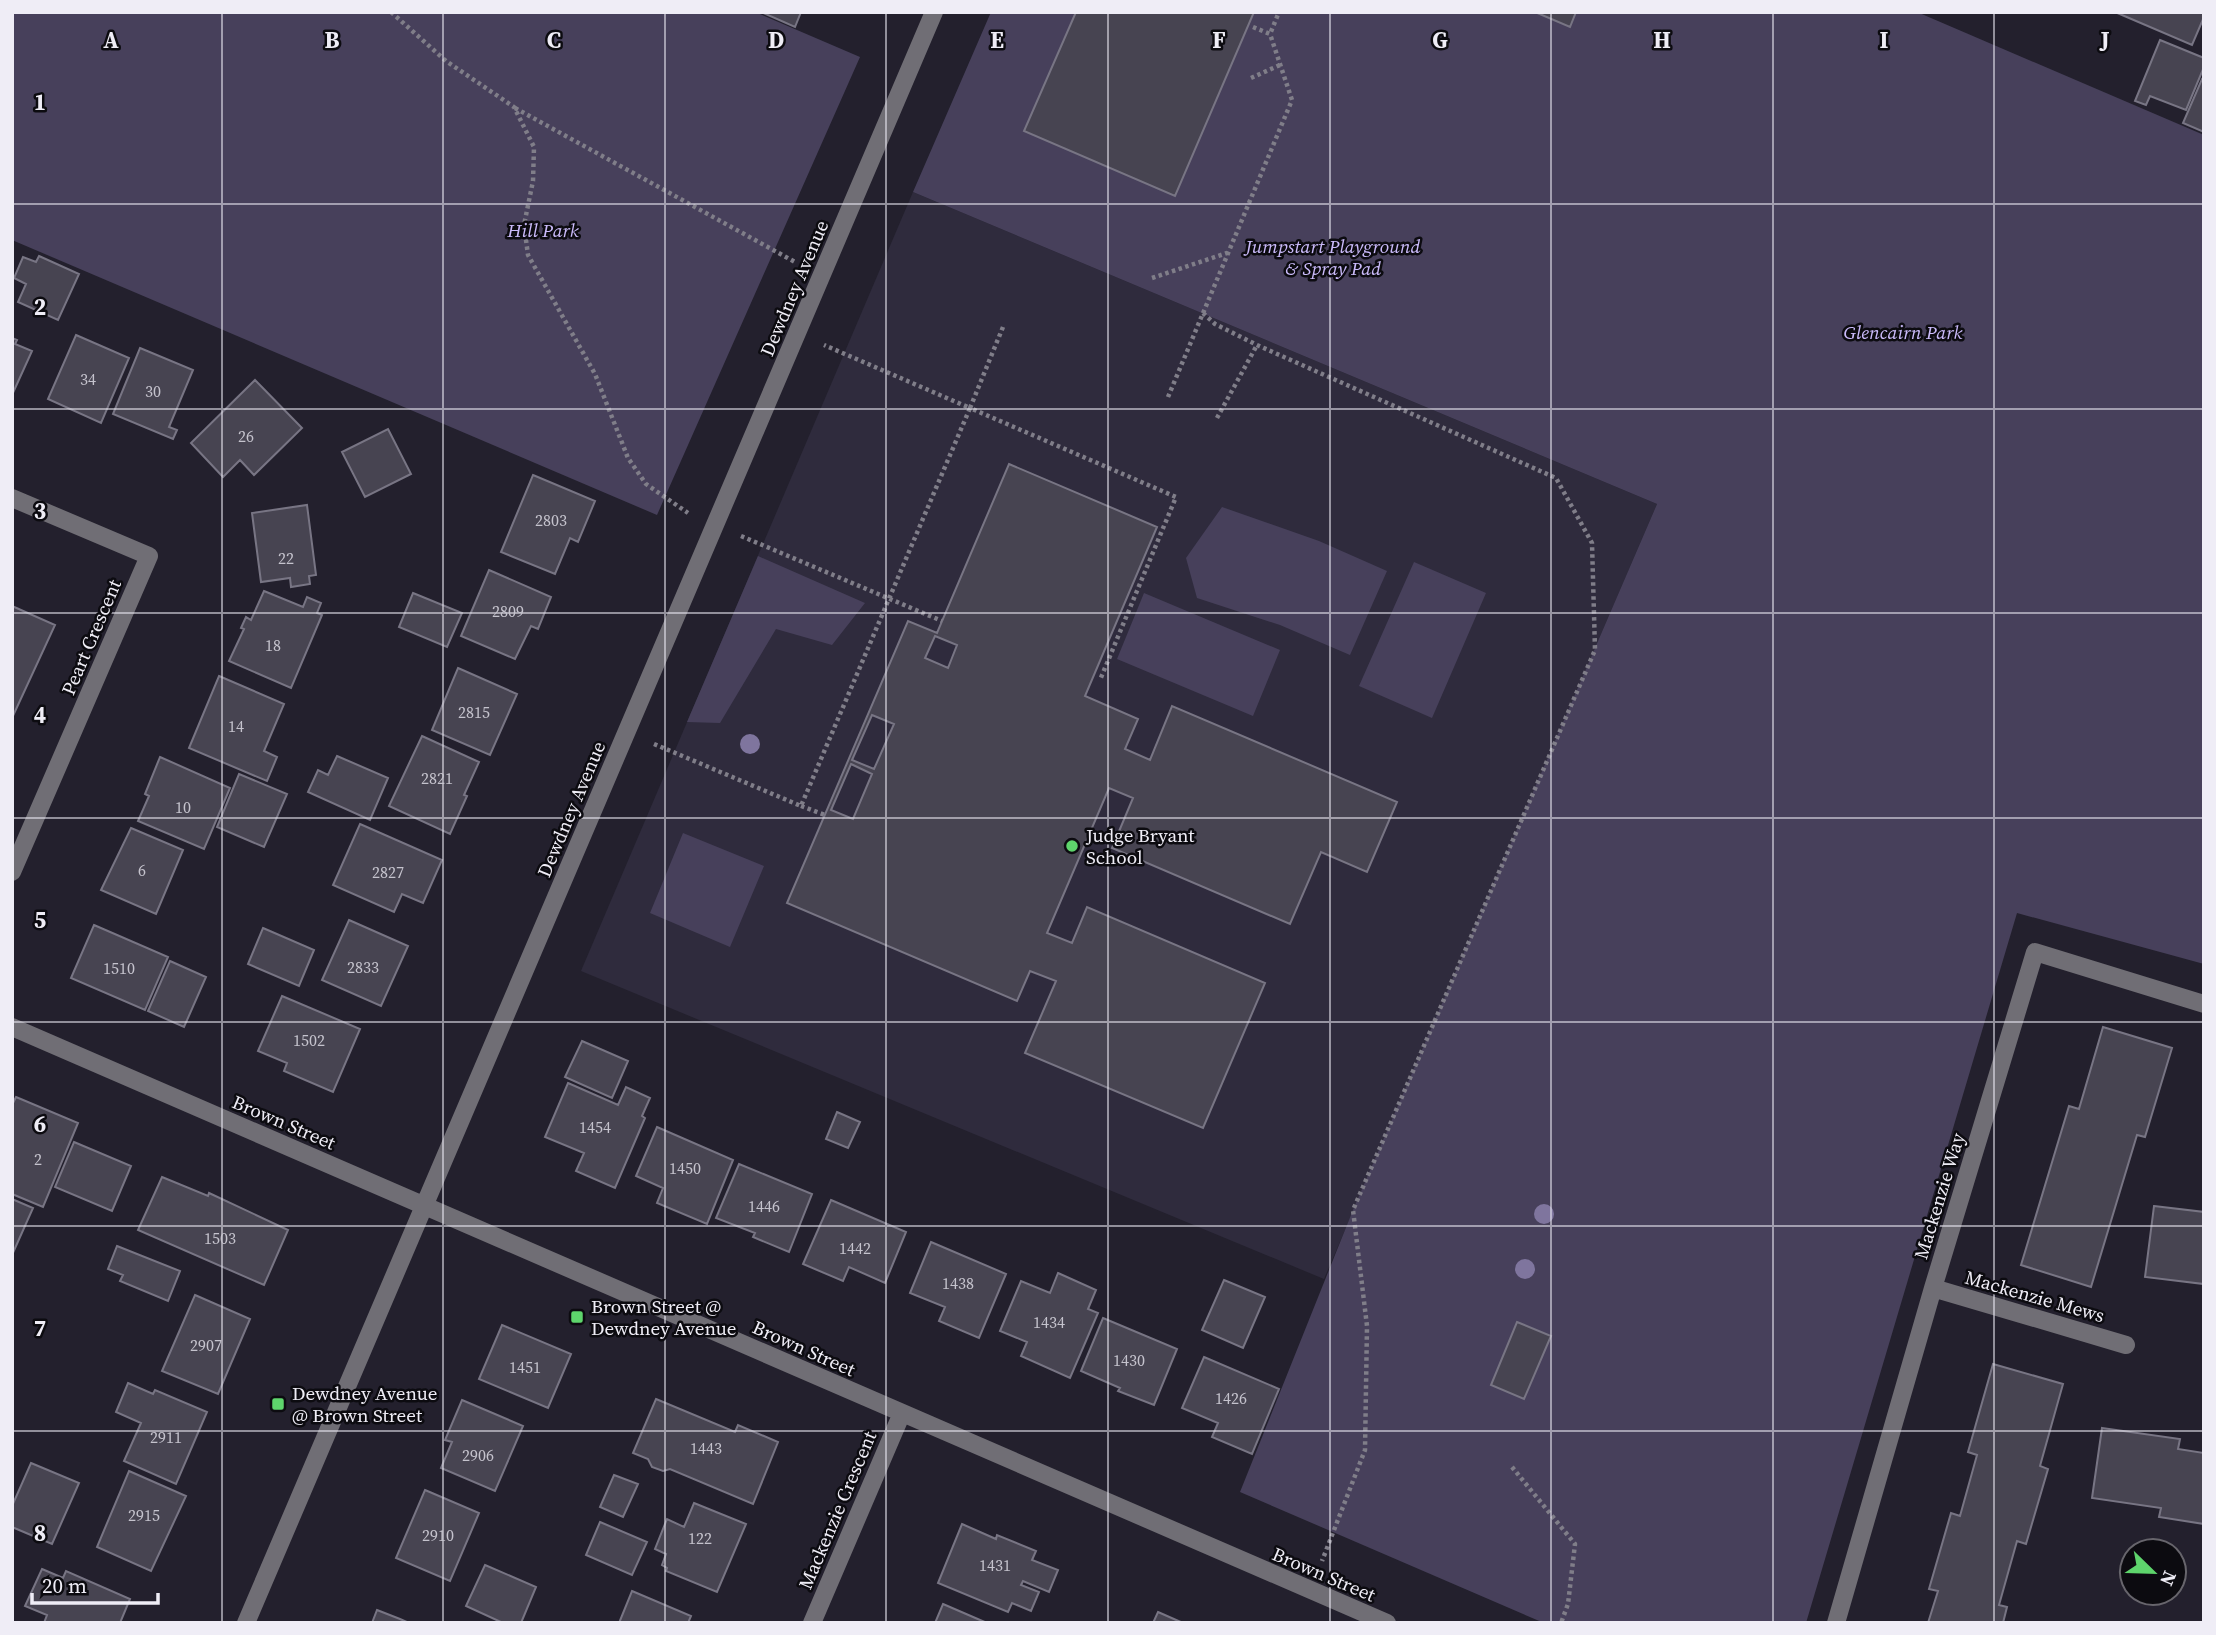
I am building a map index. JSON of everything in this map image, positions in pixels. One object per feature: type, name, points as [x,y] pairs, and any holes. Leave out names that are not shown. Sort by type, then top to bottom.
[{"type":"street","name":"Dewdney Avenue","points":[[246,1623],[934,12]]},
{"type":"street","name":"Peart Crescent","points":[[12,498],[149,556],[12,872]]},
{"type":"street","name":"Mackenzie Way","points":[[1836,1623],[1933,1288],[2035,952],[2204,1004]]},
{"type":"street","name":"Brown Street","points":[[12,1027],[1310,1591],[1352,1617],[1387,1623]]},
{"type":"street","name":"Mackenzie Mews","points":[[1933,1288],[2126,1345]]},
{"type":"street","name":"Mackenzie Crescent","points":[[811,1623],[902,1413]]},
{"type":"path","points":[[391,12],[446,61],[514,107],[822,277]]},
{"type":"path","points":[[1168,397],[1292,100],[1270,34],[1279,12]]},
{"type":"path","points":[[1253,27],[1270,34]]},
{"type":"path","points":[[1251,78],[1280,65]]},
{"type":"path","points":[[514,107],[534,147],[533,181],[524,225],[528,255],[595,374],[628,458],[646,484],[689,514]]},
{"type":"path","points":[[1152,278],[1228,253]]},
{"type":"path","points":[[1203,313],[1215,324],[1257,345],[1556,478],[1592,543],[1595,650],[1353,1210],[1367,1326],[1365,1450],[1310,1591]]},
{"type":"path","points":[[801,806],[1003,327]]},
{"type":"path","points":[[798,334],[1176,497],[1100,680]]},
{"type":"path","points":[[1217,418],[1257,345]]},
{"type":"path","points":[[741,536],[942,621]]},
{"type":"path","points":[[627,733],[825,815]]},
{"type":"path","points":[[1512,1467],[1574,1544],[1568,1604],[1561,1623]]},
{"type":"shaded area","name":"Judge Bryant School","points":[[913,192],[1657,504],[1324,1279],[581,971]]},
{"type":"green space","name":"Hill Park","points":[[12,12],[755,12],[860,57],[657,515],[12,240]]},
{"type":"green space","name":"Glencairn Park","points":[[991,12],[1917,12],[2204,135],[2204,964],[2017,913],[1806,1623],[1544,1623],[1240,1492],[1353,1210],[1657,504],[913,192]]},
{"type":"green space","points":[[1222,507],[1319,541],[1387,571],[1350,655],[1280,625],[1197,598],[1186,558]]},
{"type":"green space","points":[[758,556],[865,603],[832,645],[776,629],[720,723],[687,722]]},
{"type":"green space","points":[[1414,562],[1486,593],[1432,718],[1359,686]]},
{"type":"green space","points":[[1144,593],[1280,650],[1253,716],[1117,659]]},
{"type":"green space","points":[[683,833],[764,866],[730,947],[650,913]]},
{"type":"building","points":[[761,12],[801,12],[795,27]]},
{"type":"building","points":[[1076,12],[1254,12],[1175,196],[1024,131]]},
{"type":"building","points":[[1535,12],[1576,12],[1570,27]]},
{"type":"building","points":[[2115,12],[2204,12],[2204,17],[2192,45]]},
{"type":"building","points":[[2160,40],[2204,58],[2204,67],[2186,110],[2150,96],[2146,105],[2135,101]]},
{"type":"building","points":[[2202,79],[2204,80],[2204,132],[2183,123]]},
{"type":"building","points":[[39,256],[79,274],[58,320],[18,302],[26,284],[14,278],[23,257],[36,262]]},
{"type":"building","points":[[76,335],[129,358],[101,423],[48,399]]},
{"type":"building","points":[[12,338],[17,340],[15,344],[32,351],[12,395]]},
{"type":"building","points":[[140,348],[193,370],[169,427],[177,430],[173,439],[113,414]]},
{"type":"building","points":[[255,380],[302,428],[254,475],[240,460],[223,477],[191,443]]},
{"type":"building","points":[[388,429],[411,474],[365,497],[342,452]]},
{"type":"building","points":[[1009,464],[1157,527],[1085,696],[1138,719],[1125,749],[1150,760],[1172,706],[1397,802],[1367,872],[1321,852],[1290,924],[1112,848],[1133,798],[1109,788],[1047,933],[1072,943],[1087,907],[1265,983],[1203,1128],[1025,1053],[1056,981],[1030,971],[1017,1001],[787,903],[908,621],[937,633]],"holes":[[[935,636],[957,645],[948,668],[925,658]],[[872,715],[894,724],[874,769],[852,760]],[[851,764],[872,774],[853,819],[831,810]]]},
{"type":"building","points":[[533,475],[595,501],[578,542],[570,538],[555,574],[501,552]]},
{"type":"building","points":[[307,505],[316,575],[309,576],[310,584],[291,587],[290,578],[261,582],[252,513]]},
{"type":"building","points":[[489,570],[551,597],[538,629],[531,626],[515,659],[461,636]]},
{"type":"building","points":[[264,591],[303,607],[307,597],[321,603],[317,613],[322,615],[291,688],[229,661],[244,629],[241,628],[246,617],[251,620]]},
{"type":"building","points":[[413,593],[462,613],[447,647],[399,627]]},
{"type":"building","points":[[12,606],[55,625],[12,718]]},
{"type":"building","points":[[458,668],[517,694],[490,755],[432,730]]},
{"type":"building","points":[[219,676],[284,704],[264,751],[277,757],[267,781],[189,748]]},
{"type":"building","points":[[422,736],[479,762],[450,834],[389,806]]},
{"type":"building","points":[[337,756],[388,778],[370,820],[308,792],[318,770],[328,775]]},
{"type":"building","points":[[160,757],[230,788],[204,849],[138,821],[149,796],[145,794]]},
{"type":"building","points":[[239,774],[287,794],[264,847],[217,827]]},
{"type":"building","points":[[360,824],[442,860],[423,903],[402,894],[394,912],[333,885]]},
{"type":"building","points":[[131,828],[183,850],[156,914],[101,890]]},
{"type":"building","points":[[349,920],[408,946],[381,1006],[322,980]]},
{"type":"building","points":[[94,925],[168,957],[145,1010],[71,978]]},
{"type":"building","points":[[263,928],[314,950],[299,986],[248,964]]},
{"type":"building","points":[[170,961],[206,977],[184,1027],[148,1011]]},
{"type":"building","points":[[282,996],[360,1029],[333,1092],[284,1071],[287,1063],[258,1051]]},
{"type":"building","points":[[2103,1027],[2172,1048],[2145,1137],[2137,1135],[2091,1287],[2021,1265],[2069,1106],[2079,1109]]},
{"type":"building","points":[[582,1041],[628,1061],[612,1098],[565,1077]]},
{"type":"building","points":[[568,1083],[618,1105],[626,1087],[650,1098],[642,1116],[645,1118],[615,1188],[576,1171],[584,1153],[545,1137]]},
{"type":"building","points":[[16,1097],[78,1123],[43,1207],[12,1194],[12,1105]]},
{"type":"building","points":[[837,1112],[860,1122],[848,1148],[826,1139]]},
{"type":"building","points":[[657,1127],[733,1160],[707,1224],[657,1203],[663,1188],[636,1176]]},
{"type":"building","points":[[74,1142],[131,1166],[112,1211],[55,1187]]},
{"type":"building","points":[[739,1164],[812,1194],[789,1252],[753,1237],[755,1233],[716,1218]]},
{"type":"building","points":[[162,1177],[208,1196],[209,1193],[288,1230],[264,1285],[138,1230]]},
{"type":"building","points":[[12,1199],[33,1208],[12,1255]]},
{"type":"building","points":[[831,1200],[906,1232],[885,1283],[849,1267],[843,1281],[803,1264]]},
{"type":"building","points":[[2154,1206],[2204,1212],[2204,1284],[2145,1277]]},
{"type":"building","points":[[931,1242],[1006,1274],[979,1338],[939,1321],[945,1307],[910,1293]]},
{"type":"building","points":[[117,1246],[180,1271],[168,1301],[120,1281],[123,1275],[108,1269]]},
{"type":"building","points":[[1058,1273],[1096,1290],[1088,1309],[1098,1313],[1070,1378],[1021,1356],[1027,1342],[1000,1331],[1021,1281],[1050,1293]]},
{"type":"building","points":[[1224,1280],[1265,1297],[1243,1348],[1202,1330]]},
{"type":"building","points":[[195,1295],[250,1319],[218,1394],[162,1371]]},
{"type":"building","points":[[1103,1318],[1177,1349],[1154,1405],[1118,1391],[1120,1388],[1081,1371]]},
{"type":"building","points":[[1517,1322],[1551,1336],[1524,1399],[1491,1385]]},
{"type":"building","points":[[502,1325],[571,1354],[548,1408],[479,1379]]},
{"type":"building","points":[[1204,1357],[1279,1389],[1252,1454],[1212,1437],[1218,1423],[1182,1408]]},
{"type":"building","points":[[1993,1364],[2063,1384],[2040,1466],[2048,1469],[2026,1544],[2017,1541],[1999,1605],[2007,1607],[2003,1623],[1928,1623],[1938,1591],[1929,1589],[1951,1513],[1960,1516],[1977,1455],[1968,1452]]},
{"type":"building","points":[[128,1383],[153,1394],[155,1390],[207,1412],[176,1484],[124,1461],[141,1423],[116,1412]]},
{"type":"building","points":[[656,1399],[735,1432],[738,1425],[778,1442],[753,1504],[670,1469],[663,1471],[652,1467],[648,1459],[633,1453]]},
{"type":"building","points":[[462,1400],[523,1426],[495,1491],[441,1468],[452,1442],[445,1440]]},
{"type":"building","points":[[2102,1428],[2180,1439],[2178,1449],[2204,1453],[2204,1524],[2159,1517],[2161,1508],[2092,1498]]},
{"type":"building","points":[[31,1463],[79,1483],[52,1544],[12,1527],[12,1506]]},
{"type":"building","points":[[129,1471],[186,1496],[151,1571],[97,1547]]},
{"type":"building","points":[[614,1475],[638,1484],[623,1517],[600,1507]]},
{"type":"building","points":[[425,1490],[479,1513],[450,1581],[396,1558]]},
{"type":"building","points":[[694,1503],[746,1524],[717,1592],[666,1571],[667,1568],[662,1565],[666,1554],[655,1549],[667,1519],[684,1527]]},
{"type":"building","points":[[600,1522],[647,1542],[632,1575],[586,1555]]},
{"type":"building","points":[[962,1524],[996,1539],[997,1535],[1036,1551],[1032,1560],[1058,1570],[1049,1592],[1023,1581],[1021,1585],[1039,1592],[1031,1611],[1012,1603],[1008,1612],[938,1583]]},
{"type":"building","points":[[485,1565],[536,1587],[521,1623],[503,1623],[466,1606]]},
{"type":"building","points":[[42,1569],[63,1578],[66,1571],[130,1599],[120,1623],[44,1623],[47,1615],[25,1606]]},
{"type":"building","points":[[632,1591],[691,1616],[688,1623],[619,1623]]},
{"type":"building","points":[[943,1604],[987,1623],[935,1623]]},
{"type":"building","points":[[377,1610],[400,1619],[409,1623],[372,1623]]},
{"type":"building","points":[[1158,1612],[1183,1623],[1153,1623]]},
{"type":"place","name":"Judge Bryant School","points":[[1072,846]]},
{"type":"place","name":"Brown Street @ Dewdney Avenue","points":[[577,1317]]},
{"type":"place","name":"Dewdney Avenue @ Brown Street","points":[[278,1404]]},
{"type":"park label","name":"Jumpstart Playground & Spray Pad","points":[[1333,257]]}]
